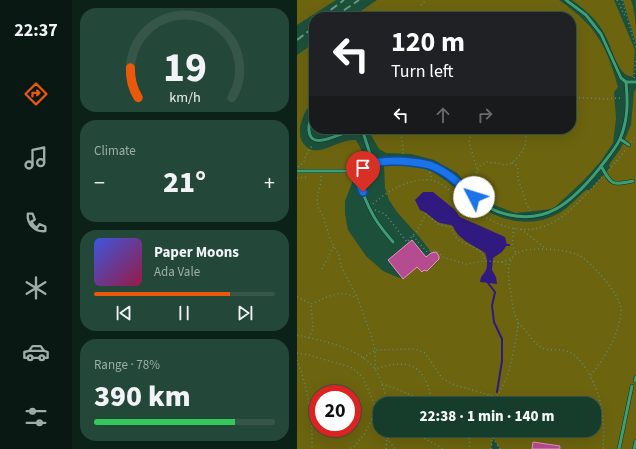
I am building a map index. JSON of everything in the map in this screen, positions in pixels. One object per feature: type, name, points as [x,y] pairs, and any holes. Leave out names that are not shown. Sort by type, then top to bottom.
[{"type":"lane","points":[[566,0],[586,15],[601,34],[618,74],[623,81],[635,82]]},
{"type":"lane","points":[[393,242],[377,221],[357,178],[358,171],[363,166],[373,163],[403,160],[424,164],[442,171],[489,208],[499,212],[523,217],[553,211],[565,204],[588,182],[612,152],[620,139],[626,118],[626,82]]},
{"type":"lane","points":[[309,120],[309,134]]},
{"type":"lane","points":[[309,134],[311,139],[315,141],[321,141],[344,134]]},
{"type":"lane","points":[[364,134],[373,163]]},
{"type":"lane","points":[[620,139],[629,145]]},
{"type":"lane","points":[[601,166],[609,181],[613,183],[619,184],[633,181]]},
{"type":"lane","points":[[297,170],[358,171]]},
{"type":"lane","points":[[635,381],[636,377]]},
{"type":"lane","points":[[619,449],[632,386]]},
{"type":"lane","points":[[634,449],[636,441]]},
{"type":"path","points":[[421,5],[426,0]]},
{"type":"path","points":[[617,0],[627,18]]},
{"type":"path","points":[[621,0],[636,48]]},
{"type":"path","points":[[635,82],[636,60]]},
{"type":"path","points":[[576,97],[604,99],[627,97]]},
{"type":"path","points":[[401,134],[403,160]]},
{"type":"path","points":[[471,134],[469,142],[478,172]]},
{"type":"path","points":[[464,183],[475,176],[480,166],[487,162],[505,165],[512,163],[520,155],[525,146],[526,134]]},
{"type":"path","points":[[370,208],[399,186],[418,181],[432,180],[448,189],[491,221],[503,226],[521,229],[541,227],[557,220],[578,202],[605,174],[636,136]]},
{"type":"path","points":[[297,170],[315,141]]},
{"type":"path","points":[[512,163],[516,165],[518,169],[518,178],[527,205],[534,216]]},
{"type":"path","points":[[321,176],[317,198],[318,207],[323,216],[329,239],[339,255],[341,266],[358,300],[375,350],[375,369]]},
{"type":"path","points":[[475,176],[480,181],[487,193],[495,192]]},
{"type":"path","points":[[370,208],[385,214],[407,242],[413,236],[426,214],[438,224],[449,227],[460,240],[481,252],[485,262]]},
{"type":"path","points":[[514,228],[512,245],[516,253]]},
{"type":"path","points":[[521,229],[546,249]]},
{"type":"path","points":[[413,236],[427,252],[436,250],[442,257],[466,264],[502,262],[512,258]]},
{"type":"path","points":[[322,269],[334,246]]},
{"type":"path","points":[[363,358],[375,350],[418,350],[425,353],[442,378],[452,384],[496,397],[507,378],[518,323],[513,310],[508,274],[512,258],[516,253],[522,251],[546,249],[562,250],[579,255],[601,275],[619,299],[621,310],[615,336],[602,361],[591,376]]},
{"type":"path","points":[[502,262],[510,267]]},
{"type":"path","points":[[311,304],[326,297],[343,293],[351,295],[358,300]]},
{"type":"path","points":[[297,297],[311,304]]},
{"type":"path","points":[[309,338],[313,328],[311,304]]},
{"type":"path","points":[[518,323],[525,328],[542,348],[562,350],[575,355],[581,361],[591,376],[599,395],[603,413],[603,449]]},
{"type":"path","points":[[297,335],[350,349],[363,358],[375,369],[386,397]]},
{"type":"path","points":[[297,353],[353,368],[363,378],[373,403],[373,417],[365,433],[355,446],[349,449]]},
{"type":"path","points":[[297,360],[311,410],[313,431],[312,449]]},
{"type":"path","points":[[375,369],[384,366],[403,364],[414,367],[422,374],[428,385],[430,397]]},
{"type":"path","points":[[382,384],[416,397]]},
{"type":"path","points":[[387,438],[392,437]]},
{"type":"path","points":[[423,437],[443,449]]},
{"type":"path","points":[[469,437],[469,449]]},
{"type":"path","points":[[386,449],[387,438]]},
{"type":"path","points":[[387,438],[395,449]]},
{"type":"path","points":[[491,449],[493,438]]},
{"type":"path","points":[[493,438],[500,449]]},
{"type":"shaded area","points":[[297,0],[336,0],[317,12],[309,12],[309,17],[297,25]]},
{"type":"shaded area","points":[[377,0],[559,0],[575,12],[359,12]]},
{"type":"shaded area","points":[[572,0],[614,0],[635,50],[633,77],[624,73],[619,67],[604,33],[595,20]]},
{"type":"shaded area","points":[[623,0],[631,0],[634,11],[636,44]]},
{"type":"shaded area","points":[[576,13],[591,28],[604,47],[618,87],[614,92],[616,118],[613,143],[601,161],[585,179],[553,209],[515,213],[489,203],[470,188],[457,173],[434,160],[411,154],[386,153],[379,149],[371,135],[576,134]]},
{"type":"shaded area","points":[[309,47],[309,107],[302,120],[300,128],[300,136],[302,141],[307,148],[318,150],[347,141],[356,140],[361,149],[361,158],[356,166],[355,175],[345,201],[345,214],[348,230],[366,256],[383,271],[402,279],[417,267],[422,272],[424,270],[427,271],[438,261],[397,212],[389,200],[385,188],[384,164],[413,165],[429,170],[470,200],[486,210],[506,219],[528,222],[550,217],[564,210],[586,190],[590,190],[610,168],[609,165],[621,148],[631,125],[634,92],[636,89],[636,449],[561,449],[561,446],[533,442],[532,449],[500,449],[493,438],[491,449],[297,449],[297,55]]},
{"type":"shaded area","points":[[423,192],[433,192],[454,209],[460,217],[505,237],[507,245],[502,252],[493,258],[492,270],[496,277],[497,284],[480,282],[487,268],[485,253],[462,239],[455,231],[453,226],[440,223],[420,210],[415,200]]},
{"type":"building","points":[[412,240],[426,257],[431,253],[436,252],[439,259],[427,271],[424,270],[422,272],[417,267],[403,279],[388,260]]},
{"type":"building","points":[[533,442],[560,446],[560,449],[532,449]]},
{"type":"waterway","points":[[488,283],[495,292],[492,306],[494,322],[502,339],[502,361],[497,392]]},
{"type":"railway","points":[[328,12],[344,0]]},
{"type":"railway","points":[[341,12],[359,0]]},
{"type":"railway","points":[[297,40],[309,31]]},
{"type":"route","points":[[363,192],[357,178],[360,168],[373,163],[403,160],[432,166],[442,171],[474,197]]}]
